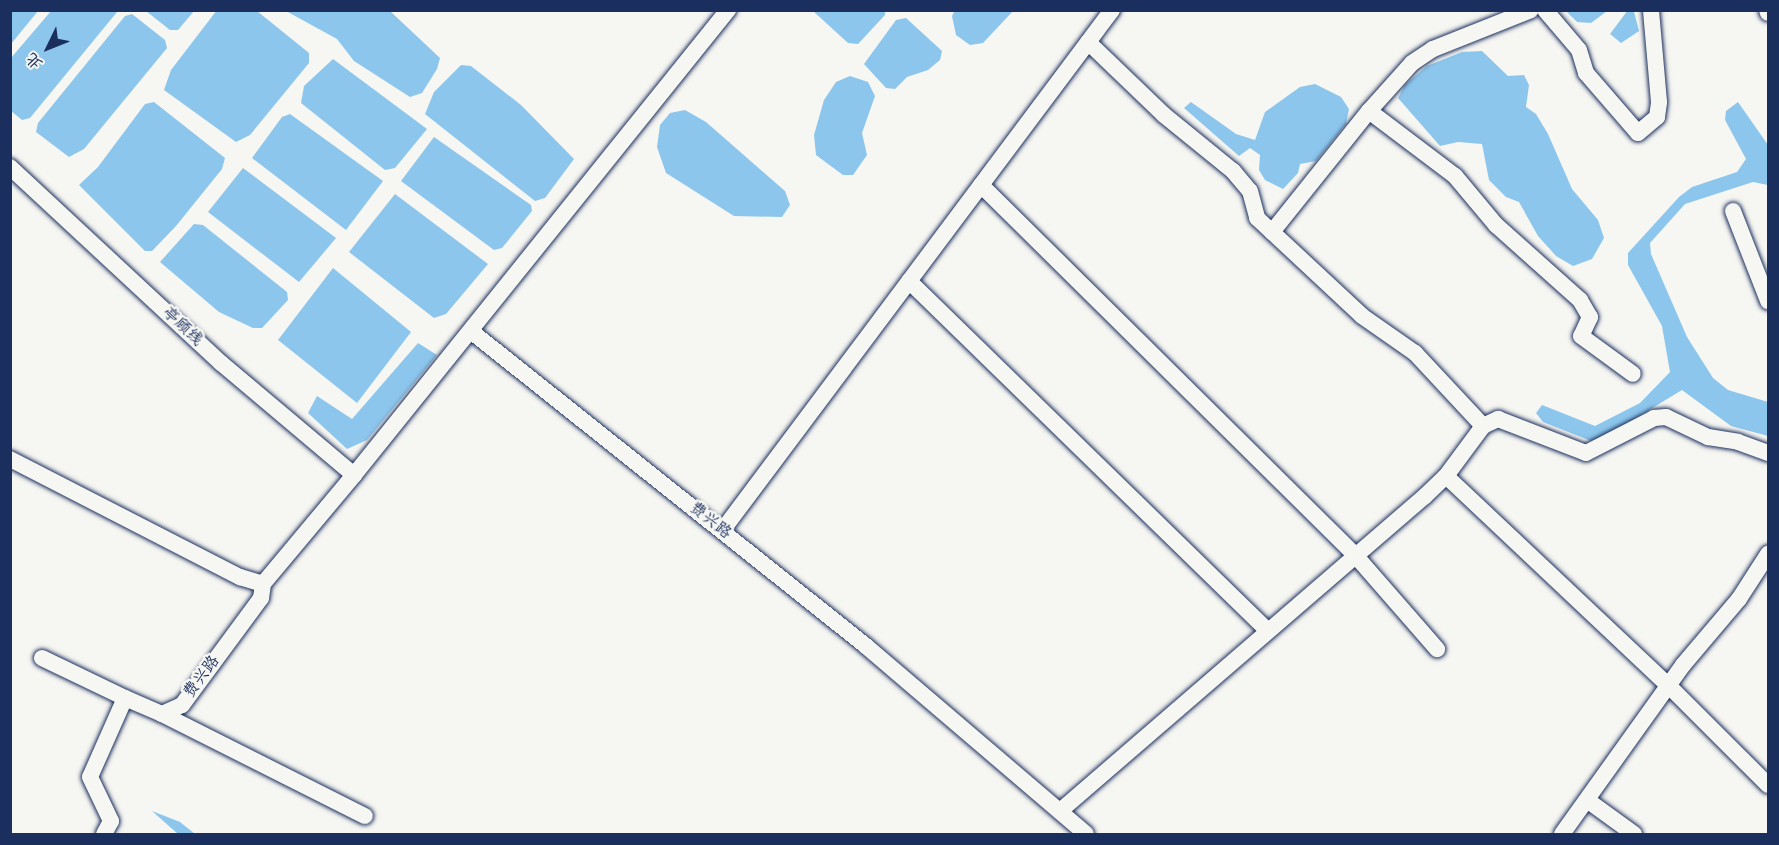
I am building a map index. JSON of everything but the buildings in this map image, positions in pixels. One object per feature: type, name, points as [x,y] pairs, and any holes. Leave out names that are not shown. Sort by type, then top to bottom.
[{"type":"street","points":[[472,332],[728,10]]},
{"type":"street","points":[[722,531],[1112,10]]},
{"type":"street","points":[[1272,232],[1369,111],[1412,63],[1433,49],[1531,10]]},
{"type":"street","points":[[1545,10],[1579,50],[1586,73],[1638,133],[1657,117],[1659,102],[1650,10]]},
{"type":"street","points":[[1088,42],[1164,115],[1233,171],[1250,190],[1257,218],[1362,316],[1415,353],[1483,426]]},
{"type":"street","points":[[1369,111],[1467,188],[1496,225],[1580,300],[1590,317],[1581,336],[1633,374]]},
{"type":"street","name":"亭顾线","points":[[10,167],[221,363],[351,479]]},
{"type":"street","points":[[981,185],[1355,555],[1437,649]]},
{"type":"street","points":[[1733,210],[1768,301]]},
{"type":"street","points":[[909,281],[1268,631]]},
{"type":"street","name":"费兴路","points":[[162,714],[182,705],[261,598],[263,584],[472,332],[866,646],[1086,834]]},
{"type":"street","points":[[1060,811],[1446,476],[1483,426],[1498,419],[1586,453],[1654,418],[1666,417],[1708,437],[1737,442],[1768,453]]},
{"type":"street","points":[[10,459],[240,577],[263,584]]},
{"type":"street","points":[[1446,476],[1669,686],[1768,785]]},
{"type":"street","points":[[1562,834],[1669,686],[1739,599],[1768,554]]},
{"type":"street","points":[[42,658],[162,714],[365,816]]},
{"type":"street","points":[[104,834],[111,821],[90,777],[124,698]]},
{"type":"street","points":[[1587,800],[1634,834]]},
{"type":"water","points":[[217,10],[257,11],[309,53],[309,63],[250,135],[236,142],[164,90],[171,70]]},
{"type":"water","points":[[955,10],[1013,11],[983,43],[970,45],[956,35],[952,16]]},
{"type":"water","points":[[1628,10],[1634,12],[1639,31],[1621,43],[1610,34]]},
{"type":"water","points":[[10,11],[38,11],[11,44]]},
{"type":"water","points":[[51,11],[117,12],[30,118],[22,120],[11,111],[11,58]]},
{"type":"water","points":[[146,11],[194,11],[178,30],[170,30]]},
{"type":"water","points":[[286,11],[390,11],[440,58],[437,69],[422,93],[410,97],[354,61],[337,39]]},
{"type":"water","points":[[813,11],[885,11],[885,15],[858,44],[848,43]]},
{"type":"water","points":[[1566,11],[1607,11],[1591,23],[1577,22]]},
{"type":"water","points":[[132,14],[165,40],[167,48],[84,149],[69,157],[36,132],[38,123],[125,16]]},
{"type":"water","points":[[906,18],[942,51],[940,60],[928,70],[907,77],[895,89],[886,88],[864,64],[896,20]]},
{"type":"water","points":[[1482,51],[1508,76],[1524,75],[1529,85],[1526,107],[1536,114],[1548,134],[1572,189],[1598,220],[1604,238],[1592,259],[1573,266],[1556,256],[1538,236],[1519,202],[1506,197],[1489,180],[1482,144],[1458,142],[1440,146],[1398,98],[1405,85],[1427,66],[1462,52]]},
{"type":"water","points":[[333,59],[427,129],[395,168],[385,170],[301,103],[304,86]]},
{"type":"water","points":[[461,65],[471,66],[521,105],[574,159],[545,198],[535,201],[425,114],[434,92]]},
{"type":"water","points":[[850,76],[868,82],[875,96],[862,133],[867,155],[853,175],[843,175],[816,155],[814,135],[824,100],[836,82]]},
{"type":"water","points":[[1315,84],[1341,97],[1349,109],[1346,124],[1316,161],[1300,164],[1298,173],[1283,189],[1265,180],[1259,170],[1260,155],[1250,148],[1239,156],[1184,108],[1191,102],[1236,134],[1255,140],[1265,112],[1300,87]]},
{"type":"water","points":[[154,102],[225,158],[222,169],[176,226],[152,251],[145,251],[79,185],[98,167],[145,104]]},
{"type":"water","points":[[1738,102],[1768,145],[1768,185],[1753,182],[1685,204],[1650,243],[1651,254],[1687,337],[1713,378],[1728,390],[1768,402],[1768,436],[1731,426],[1682,390],[1608,435],[1591,441],[1543,422],[1536,413],[1542,405],[1595,426],[1640,403],[1670,372],[1662,326],[1628,265],[1628,253],[1679,197],[1692,187],[1737,172],[1746,159],[1725,120],[1726,111]]},
{"type":"water","points":[[685,110],[706,122],[785,191],[790,205],[782,217],[734,216],[666,173],[657,147],[660,125],[670,113]]},
{"type":"water","points":[[290,114],[383,181],[346,230],[252,158],[282,117]]},
{"type":"water","points":[[434,137],[531,205],[532,211],[502,248],[494,250],[401,181]]},
{"type":"water","points":[[243,168],[336,238],[299,282],[208,212]]},
{"type":"water","points":[[395,194],[488,264],[446,314],[434,318],[349,252]]},
{"type":"water","points":[[194,224],[203,225],[287,292],[288,300],[262,328],[253,328],[219,312],[160,262]]},
{"type":"water","points":[[333,268],[411,332],[357,403],[278,340]]},
{"type":"water","points":[[418,343],[437,355],[367,440],[347,449],[308,413],[317,396],[352,419]]},
{"type":"water","points":[[152,811],[180,822],[195,834],[178,834]]}]
